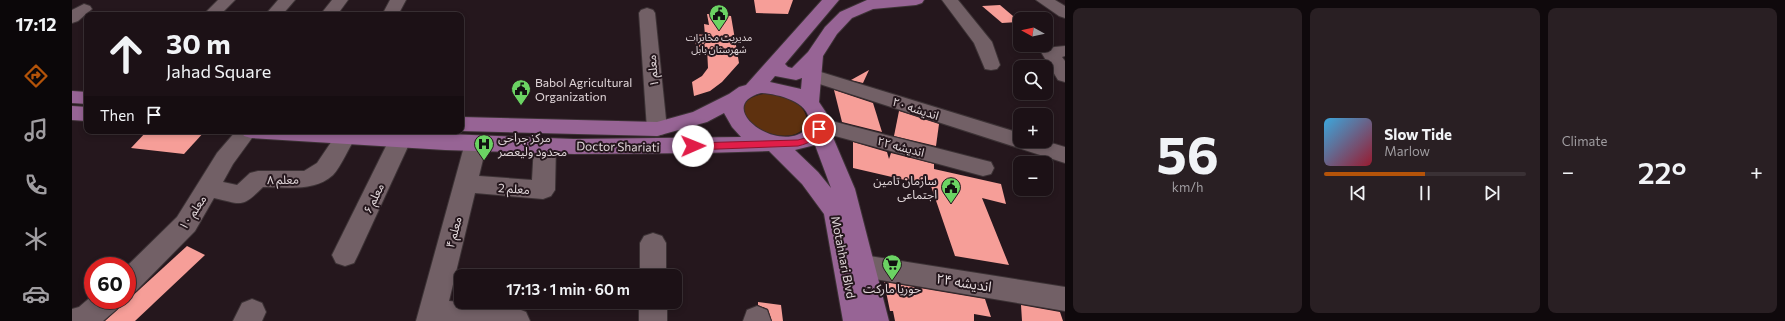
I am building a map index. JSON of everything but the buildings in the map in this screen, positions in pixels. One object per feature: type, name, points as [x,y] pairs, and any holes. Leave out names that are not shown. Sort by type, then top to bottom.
[{"type":"main road","points":[[753,89],[774,63],[831,0]]},
{"type":"main road","points":[[809,103],[813,65],[831,31],[846,15],[870,2],[916,0]]},
{"type":"main road","points":[[774,63],[782,72],[796,74],[813,65]]},
{"type":"main road","points":[[753,89],[778,89],[795,94],[809,103],[820,118],[820,127],[815,135],[808,140],[798,143],[772,143],[749,132],[737,121],[733,114],[732,106],[735,99],[740,94],[753,89]]},
{"type":"main road","points":[[72,97],[84,98]]},
{"type":"main road","name":"Doctor Shariati","points":[[464,124],[657,129],[700,117],[735,99]]},
{"type":"main road","points":[[72,113],[84,114]]},
{"type":"main road","points":[[700,117],[717,130],[720,138],[720,146]]},
{"type":"main road","name":"Motahhari Blvd","points":[[820,127],[843,189],[863,266],[875,321]]},
{"type":"main road","name":"Doctor Shariati","points":[[298,134],[400,140],[545,145],[653,147],[720,146],[772,143]]},
{"type":"main road","name":"Motahhari Blvd","points":[[772,143],[810,178],[836,212],[857,321]]},
{"type":"street","points":[[214,12],[227,0]]},
{"type":"street","points":[[275,12],[287,0]]},
{"type":"street","points":[[330,12],[340,0]]},
{"type":"street","points":[[392,12],[398,0]]},
{"type":"street","points":[[950,0],[983,42],[991,65]]},
{"type":"street","points":[[1044,0],[1065,13]]},
{"type":"street","name":"معلم ۱","points":[[647,13],[657,129]]},
{"type":"street","points":[[1065,51],[1050,52],[1065,76]]},
{"type":"street","name":"اندیشه ۲۰","points":[[813,65],[1013,138]]},
{"type":"street","name":"اندیشه ۲۲","points":[[820,127],[982,168]]},
{"type":"street","name":"معلم ۱۰","points":[[136,274],[186,224],[225,160],[245,134]]},
{"type":"street","name":"معلم ۸","points":[[208,188],[241,195],[258,179],[308,179],[325,169],[345,137]]},
{"type":"street","name":"معلم ۶","points":[[345,255],[400,140]]},
{"type":"street","name":"معلم ۴","points":[[431,317],[476,143]]},
{"type":"street","name":"معلم 2","points":[[465,184],[542,190],[545,145]]},
{"type":"street","name":"اندیشه ۲۰","points":[[1042,148],[1065,155]]},
{"type":"street","points":[[653,243],[653,269]]},
{"type":"street","name":"اندیشه ۲۴","points":[[863,266],[1065,298]]},
{"type":"street","points":[[74,321],[87,317],[96,309]]},
{"type":"street","points":[[653,309],[653,321]]},
{"type":"street","points":[[431,317],[516,321]]},
{"type":"shaded area","points":[[763,94],[789,98],[798,104],[807,119],[804,129],[792,135],[780,135],[768,133],[748,120],[743,113],[743,105],[749,99]]},
{"type":"place","name":"مدیریت مخابرات شهرستان بابل","points":[[719,31]]},
{"type":"place","name":"Babol Agricultural Organization","points":[[521,106]]},
{"type":"place","name":"مرکز جراحی محدود ولیعصر","points":[[484,161]]},
{"type":"place","name":"سازمان تامین اجتماعی","points":[[951,204]]},
{"type":"place","name":"حوریا مارکت","points":[[892,281]]},
{"type":"route","points":[[693,146],[798,143],[808,140],[815,135],[819,129]]}]
